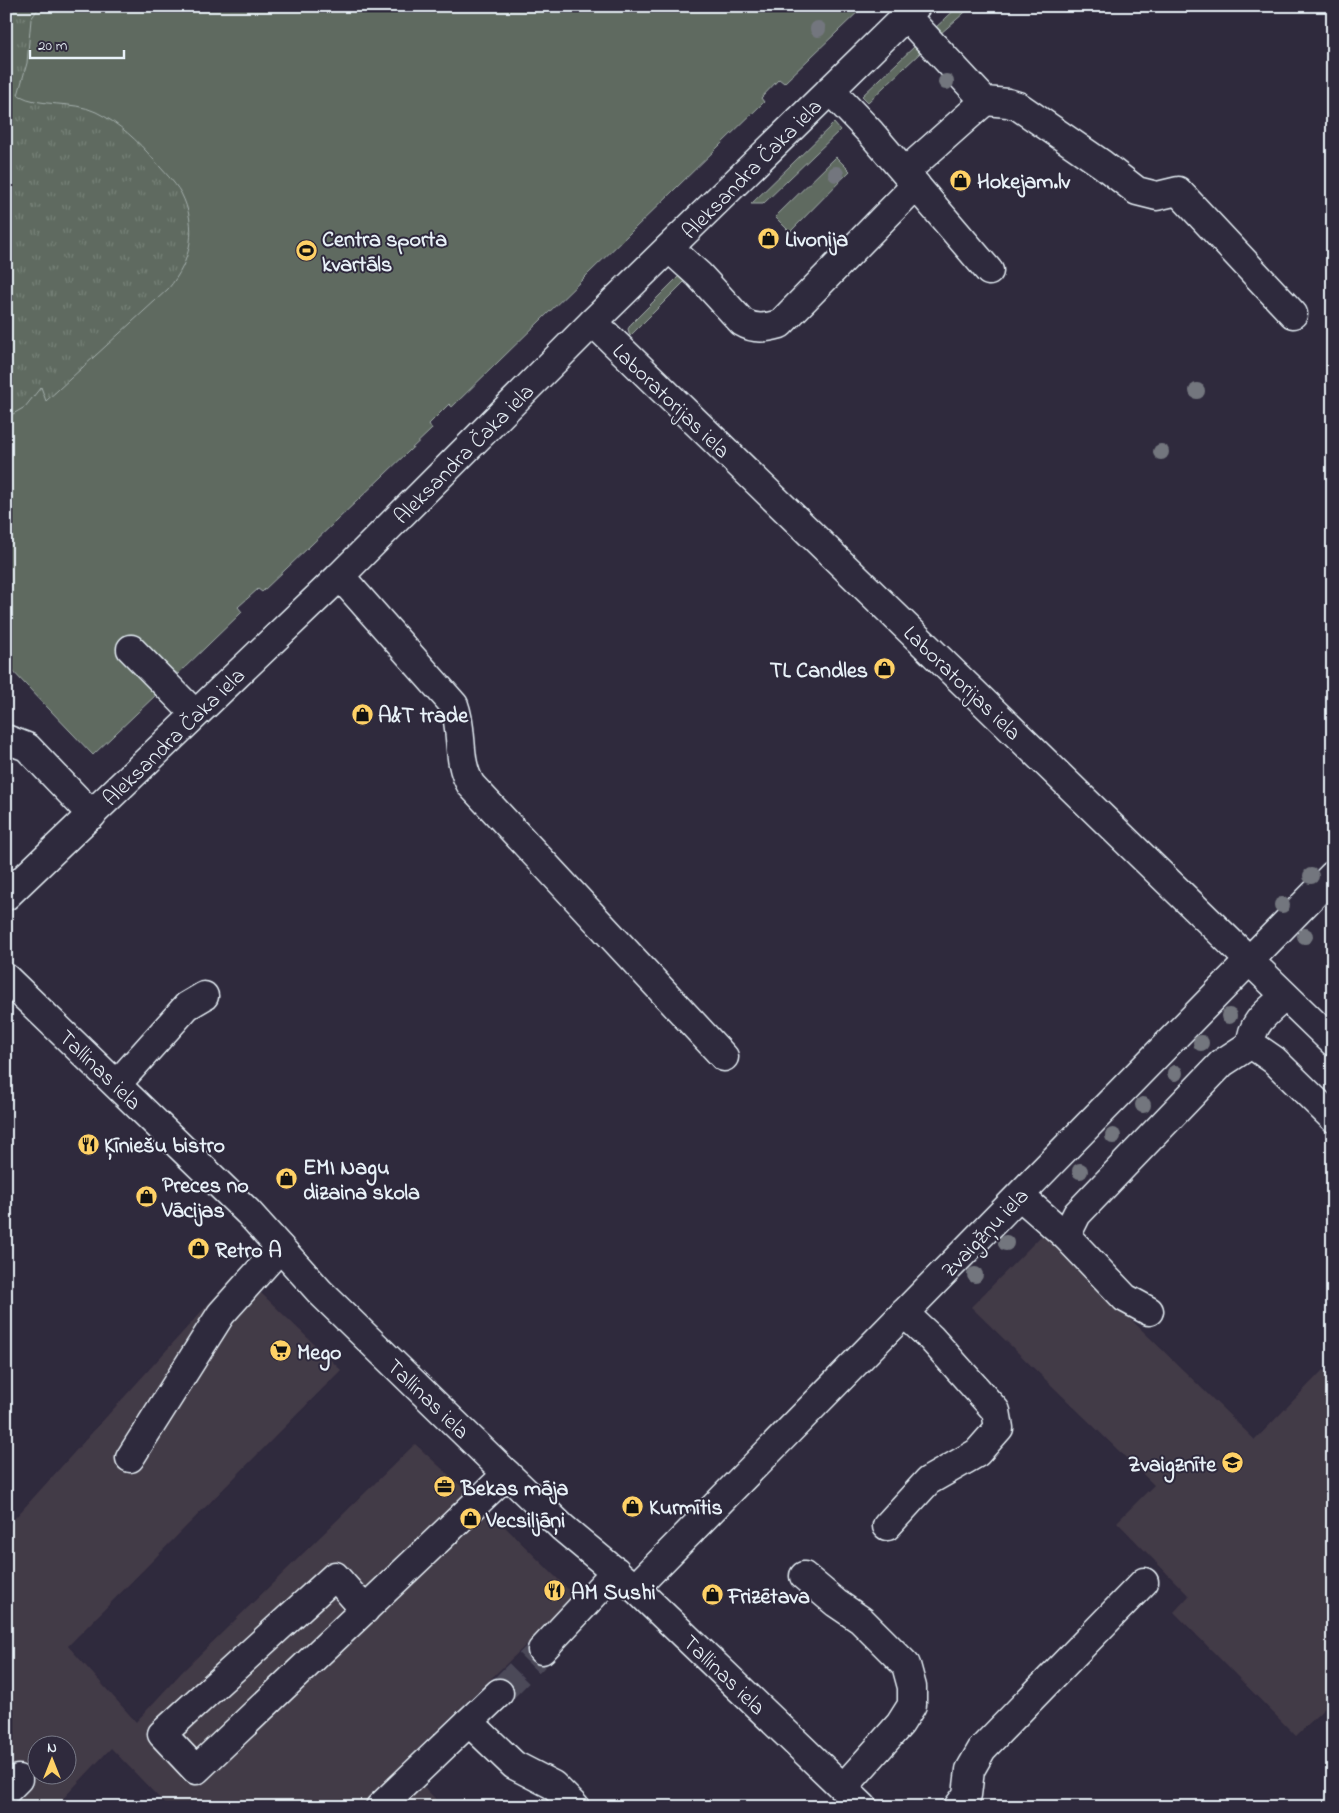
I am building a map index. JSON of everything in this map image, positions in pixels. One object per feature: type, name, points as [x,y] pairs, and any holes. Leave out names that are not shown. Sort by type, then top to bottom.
[{"type":"street","name":"Aleksandra Čaka iela","points":[[6,896],[340,576],[592,322],[911,11]]},
{"type":"street","points":[[911,11],[985,100],[1018,106],[1102,164],[1137,191],[1157,196],[1178,191],[1293,314]]},
{"type":"street","points":[[830,90],[911,178],[989,271]]},
{"type":"street","points":[[670,248],[699,275],[742,322],[750,327],[770,327],[780,324],[911,178],[985,100]]},
{"type":"street","name":"Laboratorijas iela","points":[[592,322],[1333,1042]]},
{"type":"street","points":[[340,576],[454,705],[460,726],[464,768],[471,785],[724,1057]]},
{"type":"street","points":[[131,648],[195,714]]},
{"type":"street","points":[[6,739],[27,746],[92,815]]},
{"type":"street","name":"Zvaigžņu iela","points":[[542,1650],[626,1580],[904,1313],[1333,875]]},
{"type":"street","name":"Tallinas iela","points":[[6,978],[248,1212],[320,1292],[507,1474],[563,1528],[626,1580],[863,1807]]},
{"type":"street","points":[[116,1084],[188,1006],[204,996]]},
{"type":"street","points":[[1066,1236],[1077,1214],[1222,1062],[1250,1044],[1253,1030],[1259,1021],[1285,996]]},
{"type":"street","points":[[1250,1044],[1274,1060],[1333,1118]]},
{"type":"street","points":[[1020,1196],[1066,1236],[1125,1298],[1148,1311]]},
{"type":"street","points":[[130,1458],[220,1314],[280,1248]]},
{"type":"street","points":[[887,1526],[928,1481],[977,1453],[999,1428],[1000,1422],[996,1411],[931,1338],[904,1313]]},
{"type":"street","points":[[365,1610],[335,1576],[162,1734],[196,1770],[365,1610],[507,1474]]},
{"type":"street","points":[[804,1576],[836,1603],[861,1620],[906,1665],[912,1687],[912,1705],[900,1724],[843,1788]]},
{"type":"street","points":[[958,1807],[967,1795],[970,1770],[982,1749],[1144,1582]]},
{"type":"street","points":[[380,1807],[499,1693]]},
{"type":"street","points":[[470,1722],[514,1765],[553,1785],[575,1807]]},
{"type":"shaded area","name":"Zvaigznīte","points":[[1043,1234],[1255,1440],[1323,1370],[1333,1379],[1333,1700],[1296,1736],[1174,1612],[1189,1596],[1117,1522],[1154,1485],[971,1307]]},
{"type":"shaded area","points":[[238,1271],[341,1370],[68,1646],[136,1722],[182,1672],[415,1444],[496,1518],[576,1597],[402,1764],[443,1807],[168,1807],[111,1748],[78,1783],[78,1736],[28,1736],[28,1786],[75,1786],[55,1807],[6,1807],[6,1528]]},
{"type":"green space","name":"Centra sporta kvartāls","points":[[6,6],[864,6],[784,83],[779,79],[761,98],[764,102],[452,407],[449,404],[429,424],[432,429],[262,592],[258,589],[238,607],[242,612],[178,674],[174,671],[155,689],[158,693],[93,755],[6,664]]},
{"type":"green space","points":[[6,6],[40,6],[31,19],[27,63],[18,95],[37,101],[86,108],[104,116],[128,133],[168,176],[181,193],[190,218],[191,230],[190,243],[183,267],[168,289],[46,401],[41,387],[25,407],[6,418]]},
{"type":"green space","points":[[959,6],[972,6],[940,34],[934,29]]},
{"type":"green space","points":[[915,46],[921,52],[868,102],[862,96]]},
{"type":"green space","points":[[834,123],[840,130],[763,204],[751,204]]},
{"type":"green space","points":[[836,157],[850,171],[790,232],[775,217]]},
{"type":"green space","points":[[685,270],[691,275],[630,336],[628,329],[631,324]]},
{"type":"tunnel","points":[[499,1693],[542,1650]]},
{"type":"place","name":"Hokejam.lv","points":[[961,180]]},
{"type":"place","name":"Livonija","points":[[769,238]]},
{"type":"place","name":"Centra sporta kvartāls","points":[[306,251]]},
{"type":"place","name":"TL Candles","points":[[884,669]]},
{"type":"place","name":"A&T trade","points":[[362,714]]},
{"type":"place","name":"Ķīniešu bistro","points":[[88,1144]]},
{"type":"place","name":"EMI Nagu dizaina skola","points":[[287,1179]]},
{"type":"place","name":"Preces no Vācijas","points":[[146,1197]]},
{"type":"place","name":"Retro A","points":[[199,1249]]},
{"type":"place","name":"Mego","points":[[281,1351]]},
{"type":"place","name":"Zvaigznīte","points":[[1232,1463]]},
{"type":"place","name":"Bekas māja","points":[[445,1487]]},
{"type":"place","name":"Kurmītis","points":[[633,1506]]},
{"type":"place","name":"Vecsiljāņi","points":[[470,1519]]},
{"type":"place","name":"AM Sushi","points":[[555,1591]]},
{"type":"place","name":"Frizētava","points":[[712,1595]]}]
